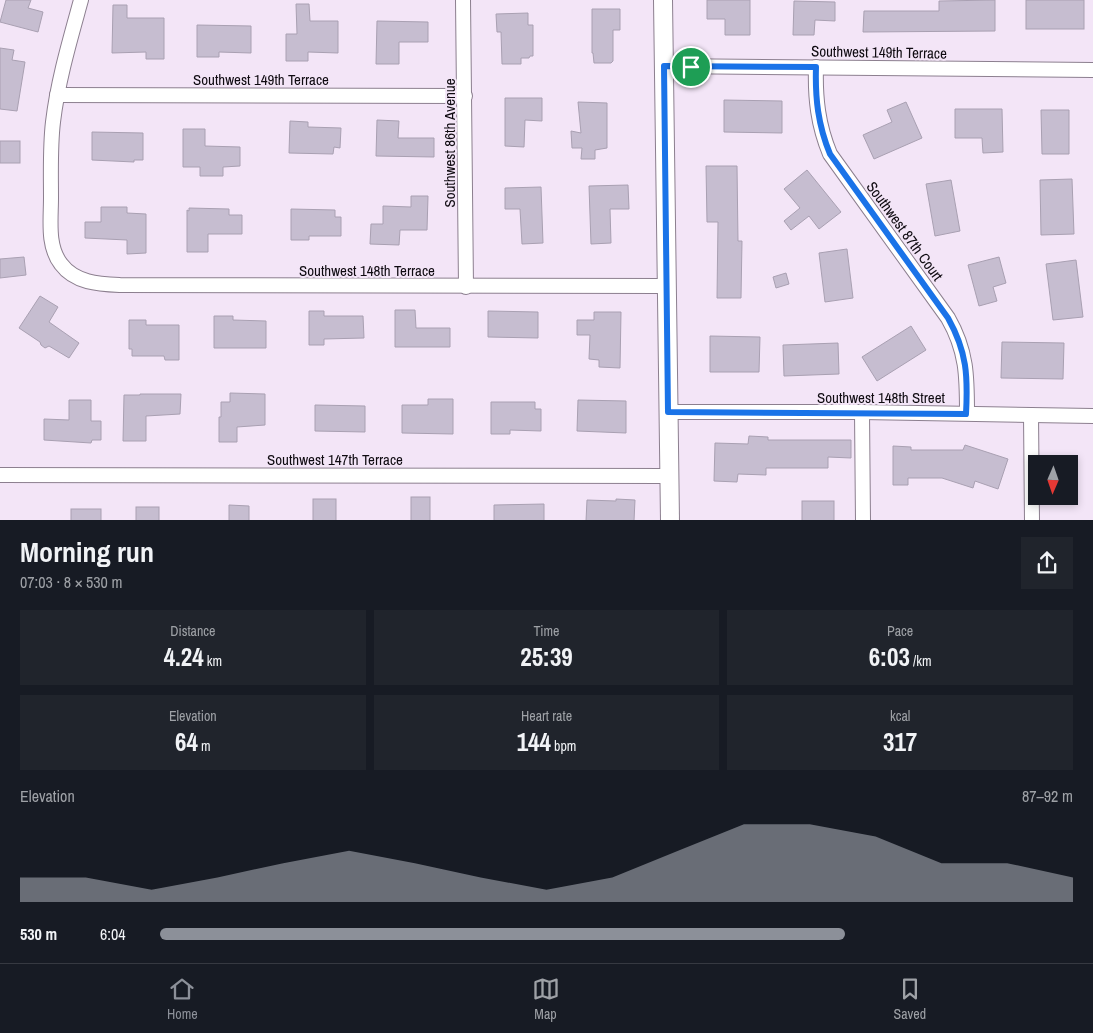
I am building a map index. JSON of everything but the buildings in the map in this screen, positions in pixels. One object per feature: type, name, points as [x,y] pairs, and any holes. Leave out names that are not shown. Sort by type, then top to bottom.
[{"type":"street","points":[[57,95],[68,45],[82,0]]},
{"type":"street","name":"Southwest 86th Avenue","points":[[463,0],[466,286]]},
{"type":"street","points":[[663,0],[670,520]]},
{"type":"street","name":"Southwest 149th Terrace","points":[[664,66],[1093,70]]},
{"type":"street","name":"Southwest 87th Court","points":[[816,67],[815,92],[817,109],[823,138],[830,154],[948,318],[956,332],[966,362],[966,414]]},
{"type":"street","name":"Southwest 149th Terrace","points":[[57,95],[465,96]]},
{"type":"street","name":"Southwest 148th Terrace","points":[[57,95],[53,123],[51,235],[56,257],[69,272],[89,282],[120,285],[667,286]]},
{"type":"street","name":"Southwest 148th Street","points":[[668,412],[862,412],[1093,416]]},
{"type":"street","points":[[862,412],[863,520]]},
{"type":"street","points":[[1031,415],[1032,520]]},
{"type":"street","name":"Southwest 147th Terrace","points":[[0,474],[670,476]]},
{"type":"route","points":[[664,66],[691,67],[816,67],[815,92],[819,122],[830,154],[948,318],[956,332],[966,362],[966,414],[668,412],[664,66]]}]
